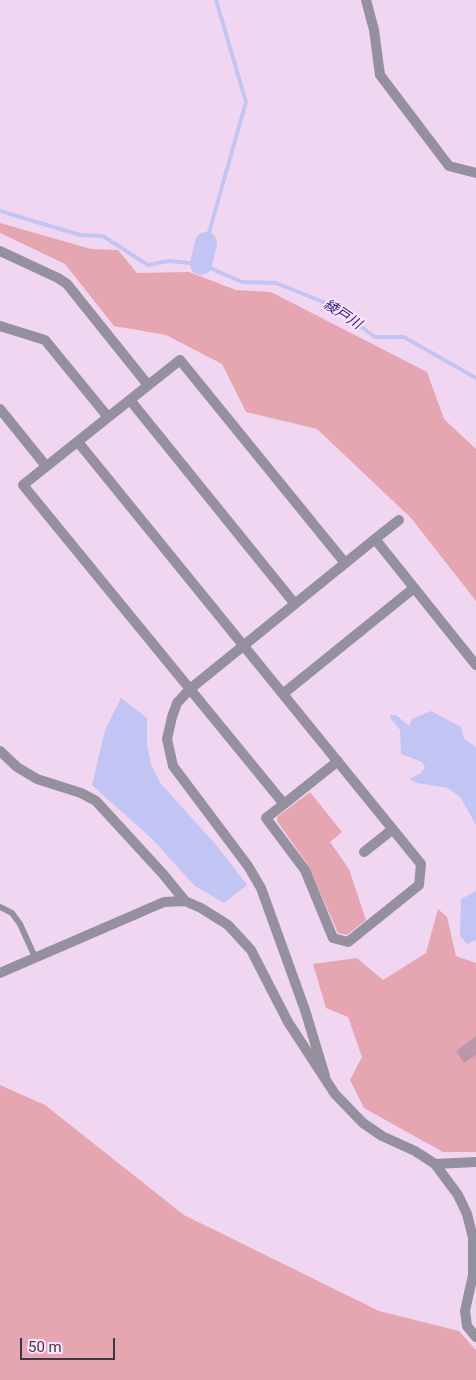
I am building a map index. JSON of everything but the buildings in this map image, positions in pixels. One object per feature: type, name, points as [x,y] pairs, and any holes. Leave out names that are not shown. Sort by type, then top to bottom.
[{"type":"street","points":[[366,0],[374,30],[380,75],[449,166],[476,173]]},
{"type":"street","points":[[0,251],[67,284],[148,385]]},
{"type":"street","points":[[0,326],[45,340],[108,417]]},
{"type":"street","points":[[284,804],[24,485],[180,360],[345,563]]},
{"type":"street","points":[[130,400],[295,604]]},
{"type":"street","points":[[0,409],[46,466]]},
{"type":"street","points":[[78,442],[284,693],[421,864],[419,885],[348,942],[333,938],[305,870],[266,818],[338,761]]},
{"type":"street","points":[[325,1077],[305,1010],[261,888],[248,866],[173,766],[168,748],[168,727],[177,703],[190,689],[399,520]]},
{"type":"street","points":[[375,539],[476,665]]},
{"type":"street","points":[[284,693],[414,588]]},
{"type":"street","points":[[0,751],[17,767],[37,779],[81,792],[96,801],[163,874],[184,901]]},
{"type":"street","points":[[364,852],[393,829]]},
{"type":"street","points":[[1,971],[152,905],[164,902],[184,901],[200,908],[228,925],[252,950],[288,1022],[335,1094],[363,1123],[382,1136],[415,1151],[434,1164],[458,1195],[470,1226],[474,1261],[465,1311],[467,1326],[476,1338]]},
{"type":"street","points":[[434,1164],[476,1162]]},
{"type":"lane","points":[[0,907],[12,913],[20,924],[35,957]]},
{"type":"shaded area","points":[[0,223],[91,249],[118,250],[137,273],[189,272],[236,290],[271,292],[427,372],[444,419],[476,449],[476,601],[411,518],[317,429],[246,412],[222,364],[166,335],[114,326],[65,264],[0,233]]},
{"type":"shaded area","points":[[310,792],[342,832],[330,842],[349,869],[366,920],[347,935],[338,933],[308,865],[277,821],[278,816]]},
{"type":"shaded area","points":[[438,909],[447,917],[456,956],[476,963],[476,1152],[443,1152],[364,1108],[350,1080],[362,1057],[348,1017],[326,1008],[313,964],[357,958],[383,980],[426,953]]},
{"type":"shaded area","points":[[0,1085],[45,1105],[184,1215],[379,1311],[459,1331],[476,1350],[476,1380],[0,1380]]},
{"type":"water","points":[[121,698],[147,718],[147,744],[151,764],[161,784],[217,846],[247,885],[224,903],[195,886],[152,839],[92,785],[105,730]]},
{"type":"water","points":[[431,711],[461,727],[464,739],[476,747],[476,825],[460,797],[448,788],[417,783],[409,779],[421,773],[425,767],[422,762],[401,754],[400,730],[390,715],[396,715],[409,726],[412,719]]},
{"type":"water","points":[[476,891],[476,940],[467,944],[460,936],[461,899]]},
{"type":"waterway","points":[[206,243],[246,102],[216,0]]},
{"type":"waterway","name":"綾戸川","points":[[0,211],[80,235],[103,236],[148,265],[169,261],[201,264],[242,282],[276,283],[331,305],[375,337],[404,337],[476,378]]},
{"type":"waterway","name":"綾戸川","points":[[201,264],[206,243]]}]
